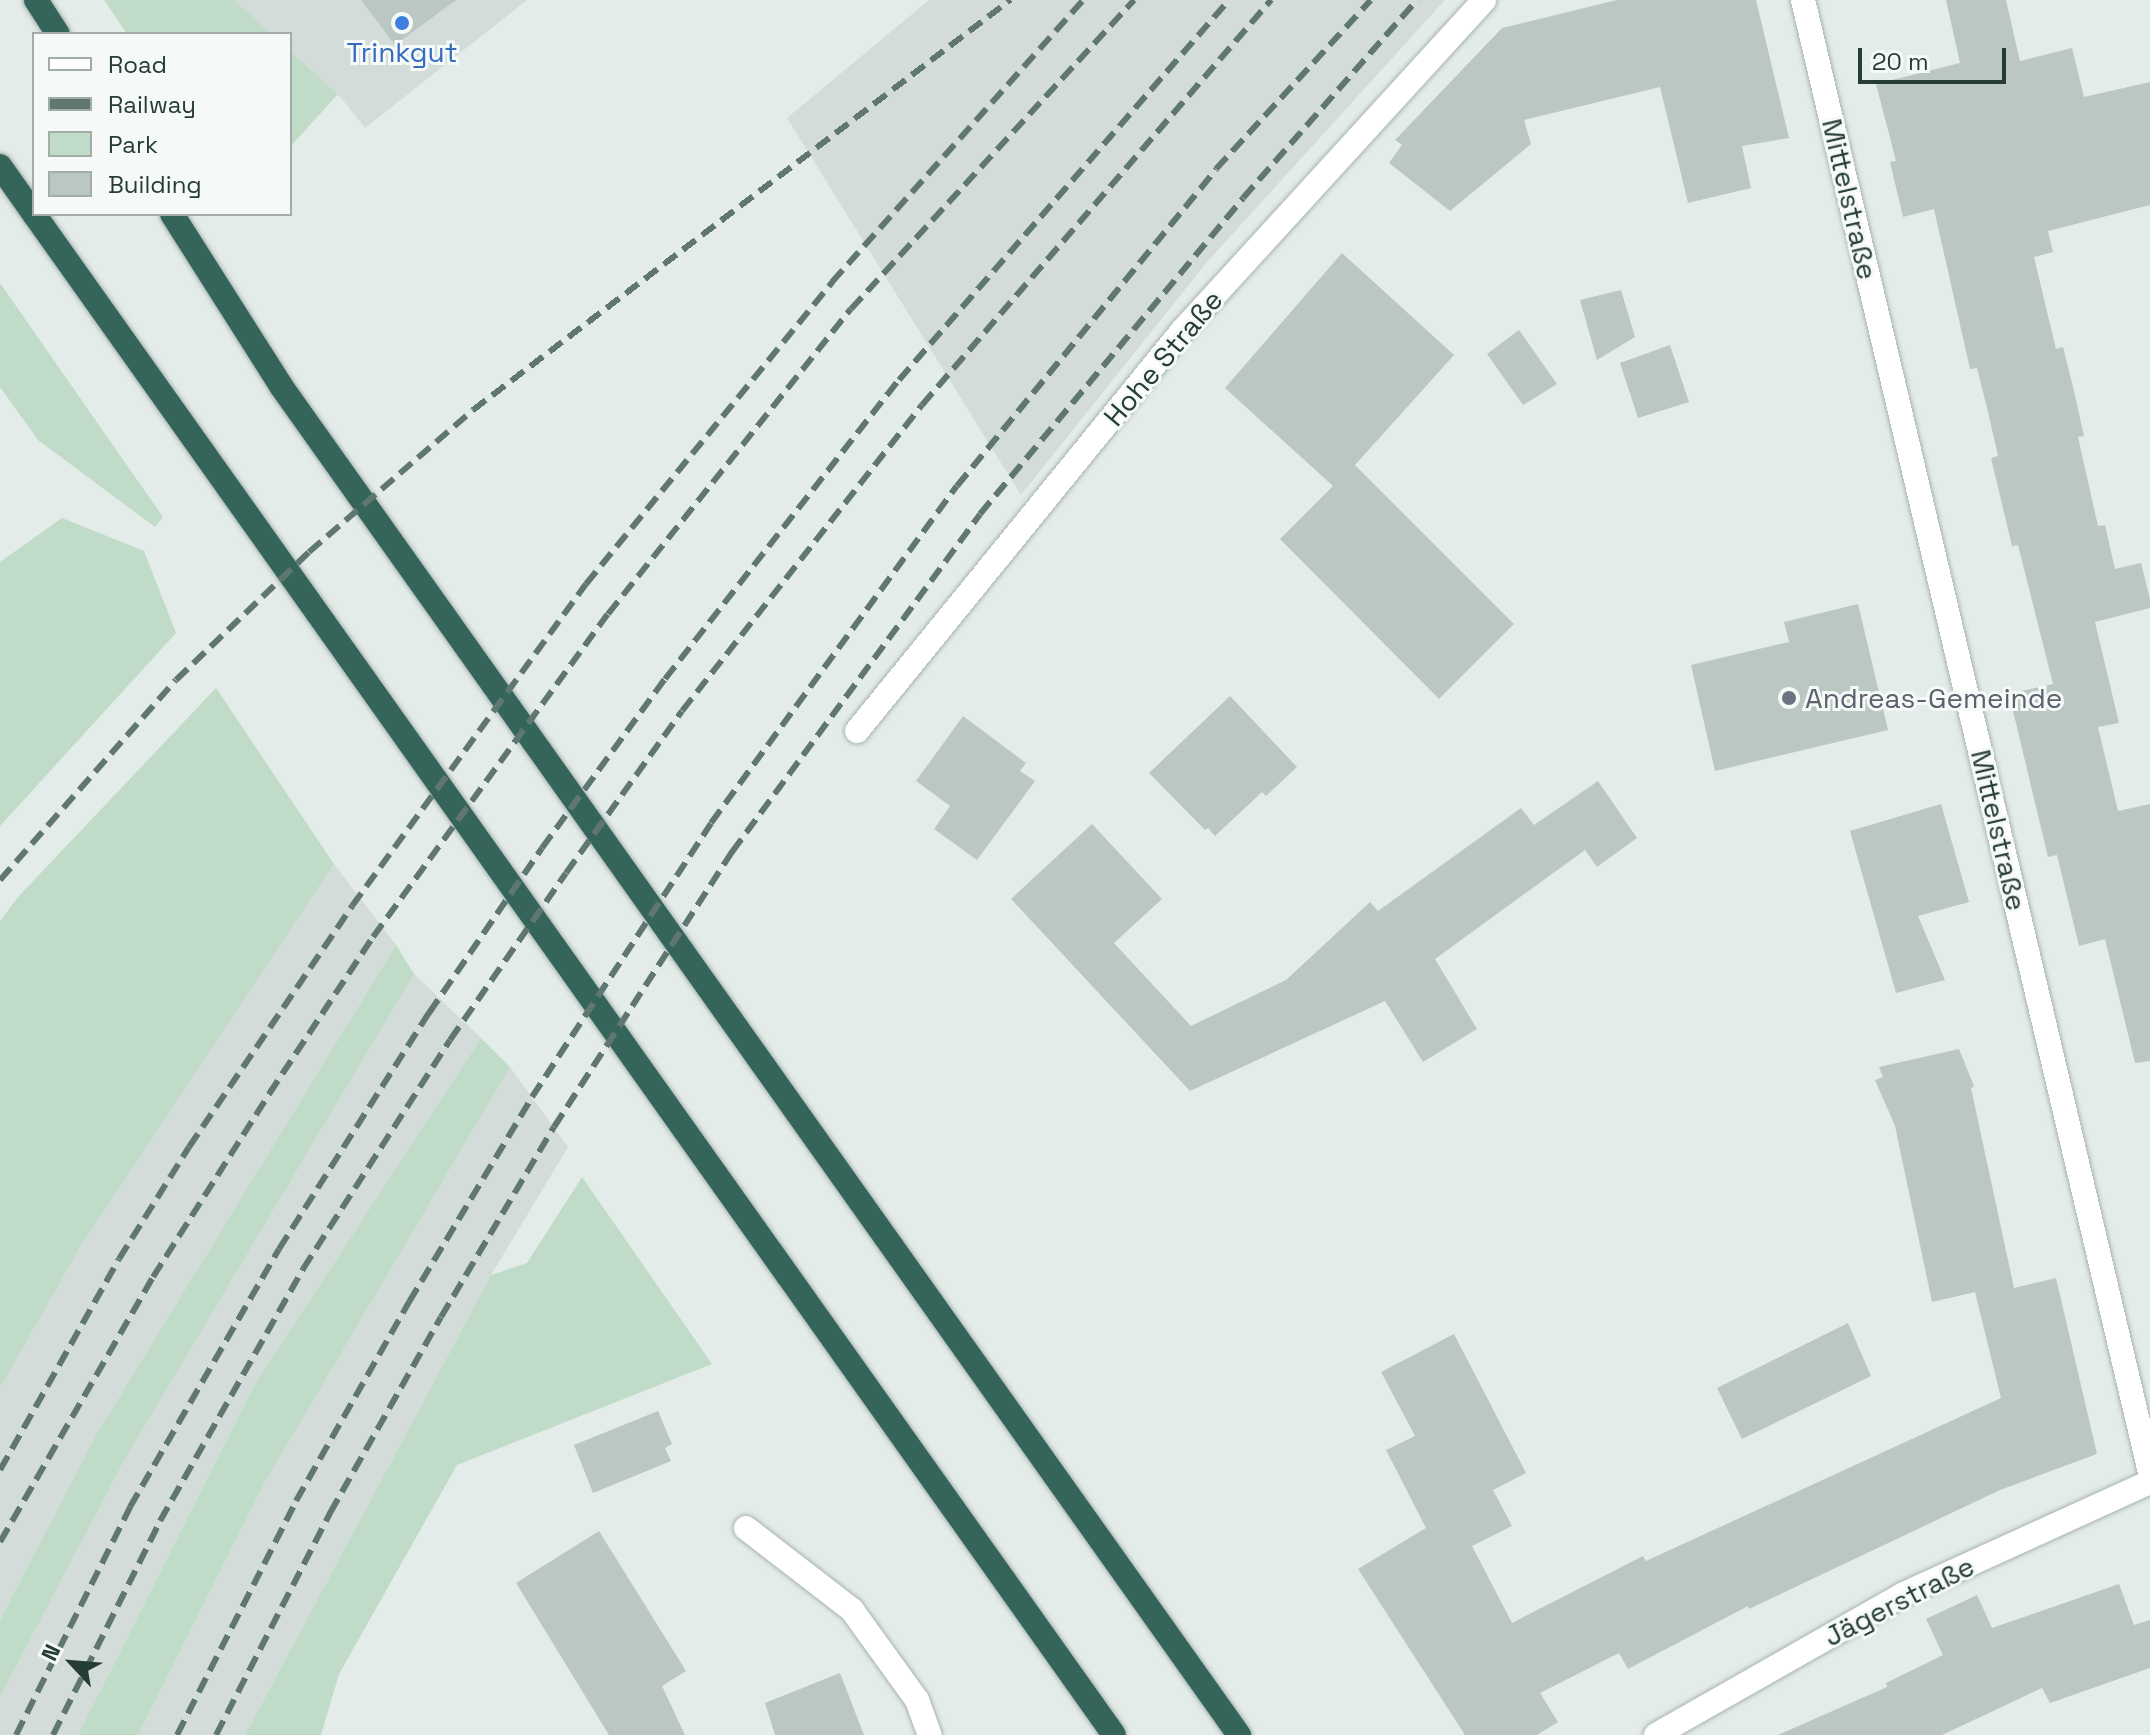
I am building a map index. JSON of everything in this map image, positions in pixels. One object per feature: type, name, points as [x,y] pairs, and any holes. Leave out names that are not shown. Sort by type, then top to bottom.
[{"type":"highway","points":[[36,0],[57,32]]},
{"type":"highway","points":[[0,166],[32,211]]},
{"type":"highway","points":[[35,216],[1114,1735]]},
{"type":"highway","points":[[173,216],[281,386],[1239,1735]]},
{"type":"street","name":"Hohe Straße","points":[[857,731],[1182,331],[1484,0]]},
{"type":"street","name":"Mittelstraße","points":[[1803,0],[2150,1473]]},
{"type":"street","name":"Jägerstraße","points":[[1656,1735],[1904,1594],[2150,1482]]},
{"type":"street","points":[[746,1528],[852,1610],[917,1700],[930,1735]]},
{"type":"shaded area","points":[[234,0],[527,0],[365,128],[338,94],[292,53],[292,32],[270,32]]},
{"type":"shaded area","points":[[929,0],[1445,0],[1207,262],[1021,495],[787,118]]},
{"type":"shaded area","points":[[334,864],[396,945],[96,1435],[0,1620],[0,1388],[82,1244]]},
{"type":"shaded area","points":[[414,974],[481,1038],[255,1384],[78,1735],[0,1735],[0,1697],[125,1459]]},
{"type":"shaded area","points":[[510,1067],[568,1147],[491,1275],[245,1735],[138,1735],[264,1484]]},
{"type":"green space","points":[[104,0],[234,0],[270,32],[126,32]]},
{"type":"green space","points":[[292,53],[338,94],[292,145]]},
{"type":"green space","points":[[0,283],[163,517],[155,527],[38,440],[0,387]]},
{"type":"green space","points":[[62,518],[144,551],[176,633],[0,826],[0,562]]},
{"type":"green space","points":[[216,688],[334,864],[82,1244],[0,1388],[0,921],[18,897]]},
{"type":"green space","points":[[396,945],[414,974],[125,1459],[0,1697],[0,1620],[96,1435]]},
{"type":"green space","points":[[481,1038],[510,1067],[264,1484],[138,1735],[78,1735],[255,1384]]},
{"type":"green space","points":[[582,1177],[712,1364],[457,1465],[339,1674],[321,1735],[245,1735],[491,1275],[527,1263]]},
{"type":"building","name":"Trinkgut","points":[[361,0],[456,0],[395,45]]},
{"type":"building","points":[[1617,0],[1756,0],[1789,138],[1742,146],[1751,188],[1688,203],[1660,87],[1524,120],[1531,144],[1450,211],[1389,163],[1402,145],[1395,140],[1502,28]]},
{"type":"building","points":[[1946,0],[2006,0],[2020,61],[2072,48],[2084,97],[2150,82],[2150,205],[2048,231],[2053,252],[2034,257],[2056,349],[2063,347],[2074,391],[2084,436],[2078,437],[2098,526],[2105,525],[2115,569],[2141,563],[2150,599],[2150,608],[2095,622],[2119,723],[2098,727],[2118,811],[2150,804],[2150,1061],[2135,1063],[2105,939],[2079,946],[2057,855],[2048,857],[2009,694],[2053,684],[2018,545],[2012,546],[1991,458],[1998,456],[1988,412],[1977,368],[1970,369],[1934,209],[1903,217],[1890,162],[1896,161],[1876,84],[1960,63]]},
{"type":"building","points":[[1342,253],[1454,355],[1355,465],[1514,624],[1439,699],[1280,539],[1333,486],[1225,388]]},
{"type":"building","points":[[1621,290],[1635,337],[1597,360],[1580,300]]},
{"type":"building","points":[[1519,330],[1557,384],[1523,405],[1487,354]]},
{"type":"building","points":[[1670,345],[1689,402],[1638,418],[1620,363]]},
{"type":"building","name":"Andreas-Gemeinde","points":[[1858,604],[1888,730],[1715,771],[1691,665],[1789,642],[1784,622]]},
{"type":"building","points":[[1230,696],[1297,767],[1266,796],[1262,792],[1215,836],[1208,828],[1205,830],[1149,773]]},
{"type":"building","points":[[963,716],[1026,763],[1020,771],[1035,781],[977,860],[934,829],[950,806],[916,781]]},
{"type":"building","points":[[1598,781],[1637,838],[1597,867],[1585,850],[1435,959],[1477,1029],[1423,1062],[1385,1001],[1190,1091],[1011,899],[1092,824],[1162,899],[1114,943],[1191,1026],[1286,980],[1370,902],[1378,911],[1521,808],[1534,825]]},
{"type":"building","points":[[1941,804],[1969,902],[1918,916],[1945,980],[1896,993],[1850,831]]},
{"type":"building","points":[[1959,1049],[1974,1086],[1971,1088],[2014,1288],[2056,1278],[2097,1454],[2000,1490],[1749,1609],[1748,1606],[1628,1669],[1619,1653],[1540,1693],[1558,1722],[1537,1735],[1465,1735],[1358,1569],[1426,1528],[1386,1450],[1415,1436],[1381,1372],[1454,1334],[1526,1473],[1493,1490],[1512,1526],[1472,1546],[1512,1623],[1643,1556],[1646,1561],[2001,1398],[1975,1292],[1932,1302],[1895,1126],[1875,1080],[1883,1077],[1879,1067]]},
{"type":"building","points":[[1848,1323],[1871,1376],[1742,1439],[1717,1388]]},
{"type":"building","points":[[658,1411],[672,1444],[665,1448],[671,1461],[593,1493],[574,1445]]},
{"type":"building","points":[[599,1531],[686,1671],[662,1686],[685,1735],[609,1735],[516,1583]]},
{"type":"building","points":[[2119,1584],[2134,1625],[2150,1620],[2150,1668],[2050,1703],[2042,1688],[1942,1735],[1778,1735],[1887,1687],[1886,1683],[1943,1655],[1926,1619],[1977,1595],[1992,1628]]},
{"type":"building","points":[[840,1673],[864,1735],[775,1735],[765,1703]]},
{"type":"railway","points":[[0,880],[176,680],[309,552],[473,410],[1010,0]]},
{"type":"railway","points":[[0,1470],[119,1259],[189,1147],[352,906],[586,584],[832,282],[1083,0]]},
{"type":"railway","points":[[0,1542],[153,1277],[269,1094],[373,937],[608,614],[851,309],[1134,0]]},
{"type":"railway","points":[[16,1735],[130,1507],[279,1249],[429,1013],[542,848],[665,679],[899,380],[1229,0]]},
{"type":"railway","points":[[53,1735],[160,1521],[303,1269],[450,1040],[566,873],[682,711],[922,405],[1271,0]]},
{"type":"railway","points":[[177,1735],[296,1501],[409,1302],[532,1097],[711,823],[957,486],[1216,169],[1371,0]]},
{"type":"railway","points":[[216,1735],[330,1513],[441,1317],[554,1127],[732,852],[980,514],[1243,198],[1417,0]]},
{"type":"place","name":"Trinkgut","points":[[402,23]]},
{"type":"place","name":"Andreas-Gemeinde","points":[[1789,698]]}]
